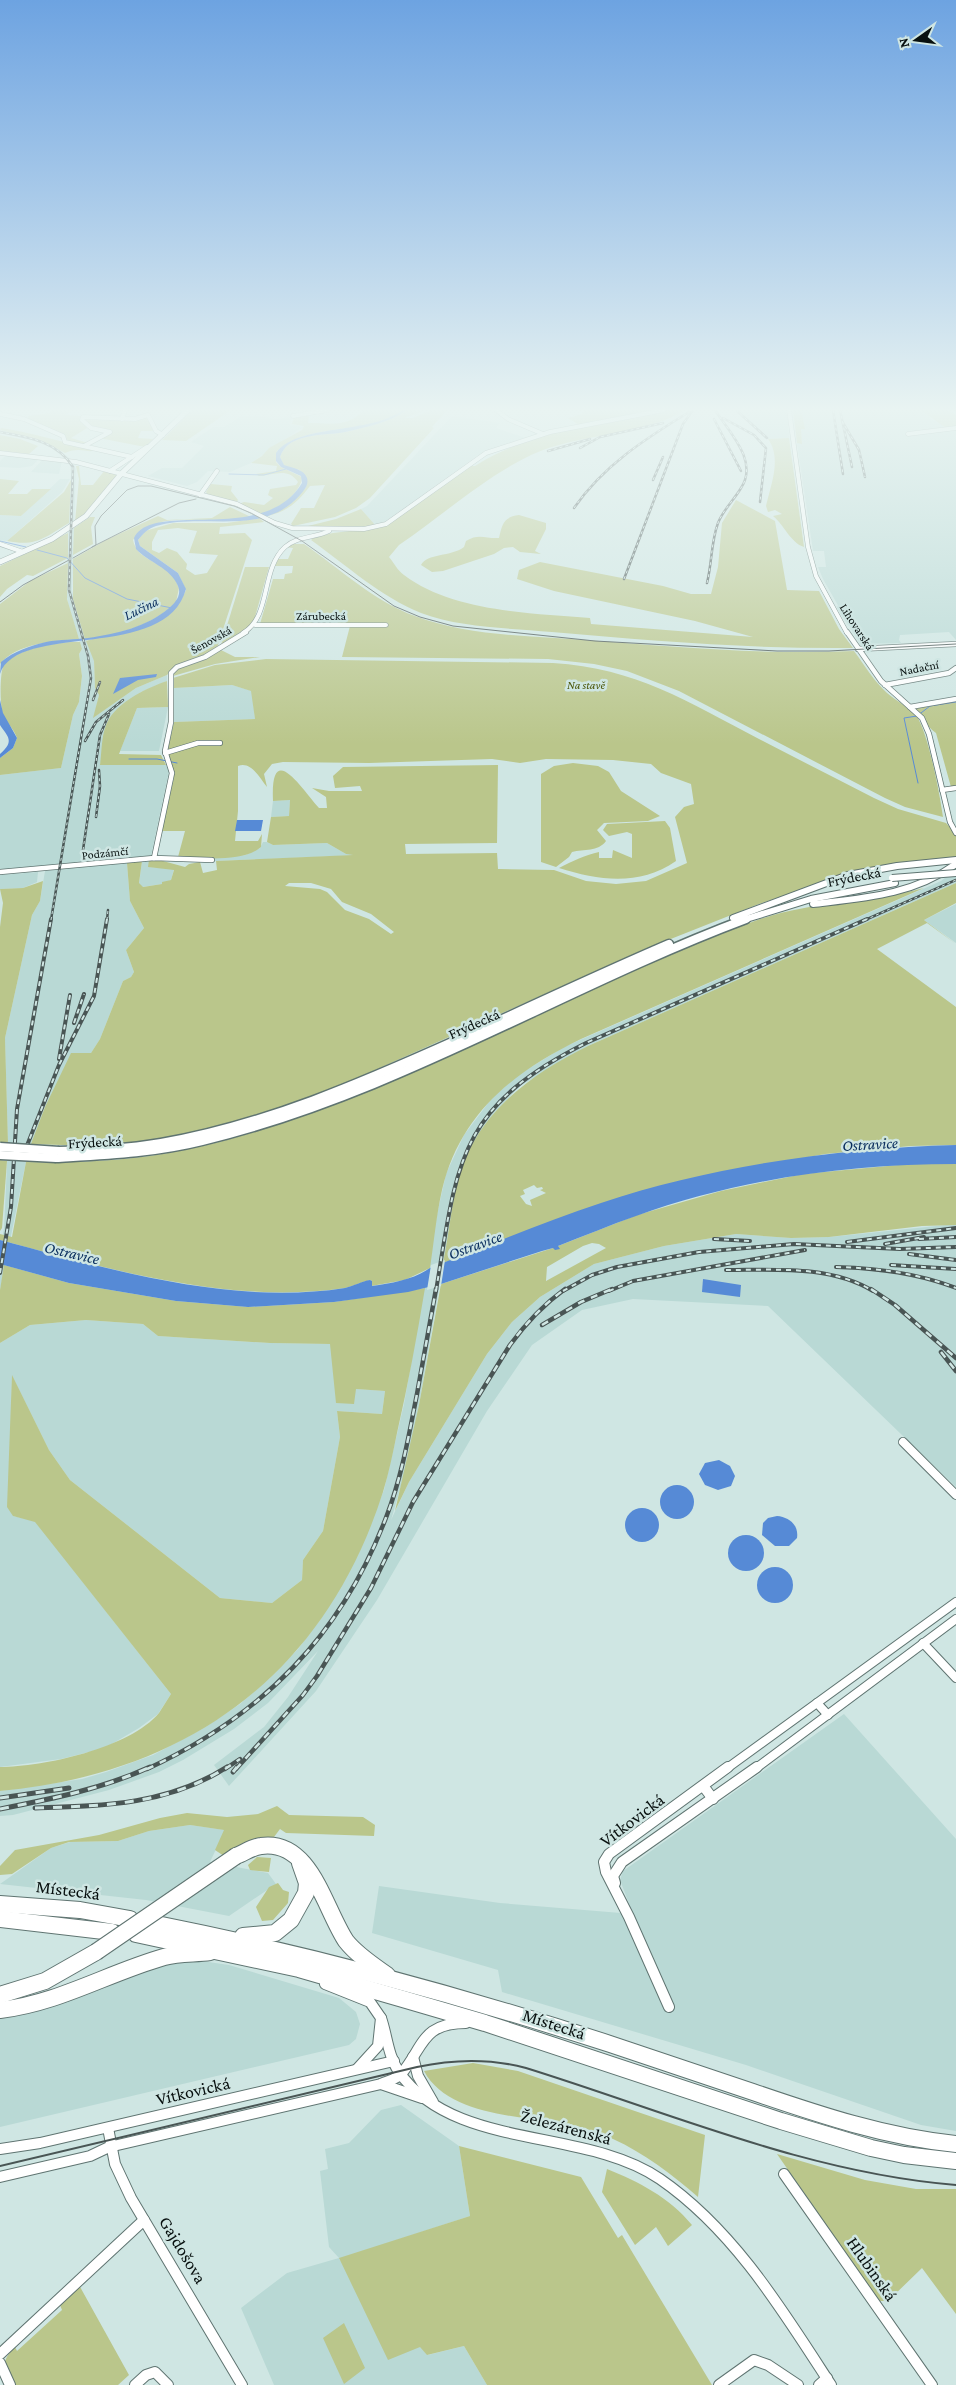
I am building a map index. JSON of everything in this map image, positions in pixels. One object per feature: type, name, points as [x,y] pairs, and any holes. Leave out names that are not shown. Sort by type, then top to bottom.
[{"type":"highway","points":[[0,1995],[45,1981],[96,1952],[236,1856],[251,1847],[267,1844],[284,1848],[298,1857],[313,1875],[335,1922],[348,1942],[361,1957],[394,1979]]},
{"type":"highway","points":[[0,2010],[27,2006],[67,1994],[166,1956],[275,1933],[291,1920],[306,1893],[307,1883],[298,1857]]},
{"type":"highway","name":"Místecká","points":[[0,1904],[80,1910],[130,1919]]},
{"type":"highway","points":[[0,1919],[112,1932]]},
{"type":"highway","name":"Místecká","points":[[152,1923],[298,1969],[485,2023],[829,2136],[904,2155],[956,2161]]},
{"type":"highway","name":"Místecká","points":[[136,1934],[222,1944],[267,1946],[394,1979],[566,2030],[826,2116],[904,2137],[956,2144]]},
{"type":"main road","points":[[0,562],[23,552],[79,521]]},
{"type":"main road","points":[[737,920],[791,908],[899,893],[934,880],[956,862]]},
{"type":"main road","points":[[737,920],[848,875],[891,867],[956,862]]},
{"type":"main road","points":[[894,881],[956,873]]},
{"type":"main road","points":[[894,881],[956,877]]},
{"type":"main road","name":"Frýdecká","points":[[57,1154],[96,1157],[165,1150],[217,1139],[270,1124],[400,1073],[737,920],[800,902],[894,881]]},
{"type":"main road","points":[[0,1147],[57,1154]]},
{"type":"main road","points":[[0,1155],[57,1154]]},
{"type":"street","points":[[273,521],[287,527],[330,530],[367,529],[383,525],[388,521]]},
{"type":"street","name":"Lihovarská","points":[[805,521],[812,566],[838,619],[885,685],[918,714],[927,728],[950,824],[956,833]]},
{"type":"street","points":[[255,625],[275,562],[282,547],[299,539],[330,530]]},
{"type":"street","points":[[0,544],[23,552]]},
{"type":"street","name":"Zárubecká","points":[[255,625],[386,625]]},
{"type":"street","name":"Šenovská","points":[[154,858],[171,779],[167,758],[172,671],[205,657],[255,625]]},
{"type":"street","points":[[858,649],[956,644]]},
{"type":"street","name":"Nadační","points":[[885,685],[949,673],[956,668]]},
{"type":"street","points":[[910,707],[956,699]]},
{"type":"street","points":[[167,758],[198,743],[220,743]]},
{"type":"street","points":[[942,790],[956,788]]},
{"type":"street","name":"Podzámčí","points":[[0,872],[154,858],[212,860]]},
{"type":"street","points":[[904,1442],[956,1495]]},
{"type":"street","name":"Vítkovická","points":[[669,2007],[616,1889],[606,1872],[604,1862],[609,1854],[704,1787],[956,1602]]},
{"type":"street","name":"Vítkovická","points":[[616,1889],[613,1876],[622,1862],[713,1799],[956,1620]]},
{"type":"street","points":[[920,1628],[926,1641],[956,1678]]},
{"type":"street","points":[[817,1703],[828,1715]]},
{"type":"street","points":[[704,1787],[713,1799]]},
{"type":"street","points":[[298,1969],[311,1980],[370,2002],[381,2018],[378,2046],[355,2071]]},
{"type":"street","name":"Železárenská","points":[[381,2018],[394,2061],[401,2076],[435,2105],[482,2124],[605,2153],[660,2179],[699,2209],[730,2244],[793,2326],[826,2383]]},
{"type":"street","points":[[0,2177],[90,2156],[109,2147],[381,2084],[401,2076],[418,2046],[432,2031],[454,2023],[485,2023]]},
{"type":"street","points":[[412,2057],[418,2076],[435,2105]]},
{"type":"street","name":"Vítkovická","points":[[0,2149],[40,2144],[394,2061]]},
{"type":"street","points":[[381,2084],[426,2098]]},
{"type":"street","name":"Gajdošova","points":[[108,2128],[109,2147],[118,2171],[144,2220],[242,2385]]},
{"type":"street","name":"Hlubinská","points":[[784,2174],[932,2385]]},
{"type":"street","points":[[0,2354],[144,2220]]},
{"type":"street","points":[[719,2385],[743,2366],[754,2360],[768,2365],[798,2385]]},
{"type":"street","points":[[0,2363],[10,2385]]},
{"type":"street","points":[[135,2385],[146,2375],[155,2372],[168,2385]]},
{"type":"shaded area","points":[[0,521],[29,521],[7,541],[0,540]]},
{"type":"shaded area","points":[[69,521],[74,521],[72,590],[76,610],[94,660],[95,688],[99,695],[94,717],[136,688],[167,675],[167,681],[141,692],[116,711],[100,765],[166,765],[169,771],[151,856],[77,862],[75,867],[127,863],[130,901],[144,928],[126,950],[134,972],[131,977],[123,981],[100,1039],[91,1053],[45,1107],[26,1162],[0,1290],[0,1249],[4,1229],[8,1143],[5,1038],[32,915],[40,901],[45,871],[55,870],[56,866],[0,870],[0,775],[61,768],[73,715],[79,702],[82,676],[79,654],[82,649],[68,604],[66,590]]},
{"type":"shaded area","points":[[372,521],[385,521],[376,526]]},
{"type":"shaded area","points":[[809,521],[956,521],[956,640],[949,632],[900,635],[899,640],[901,643],[860,644],[818,567],[826,567],[824,551],[813,551]]},
{"type":"shaded area","points":[[232,685],[252,691],[255,719],[174,722],[174,688]]},
{"type":"shaded area","points":[[168,707],[159,751],[120,751],[137,708]]},
{"type":"shaded area","points":[[290,800],[289,816],[271,817],[273,801]]},
{"type":"shaded area","points":[[263,842],[273,845],[327,843],[346,854],[361,855],[216,861],[157,860],[157,853],[160,856],[216,858],[246,855],[260,848]]},
{"type":"shaded area","points":[[149,860],[149,867],[174,869],[171,880],[162,884],[142,887],[139,884],[142,861]]},
{"type":"shaded area","points":[[956,869],[956,883],[588,1046],[520,1086],[494,1113],[470,1150],[456,1192],[419,1405],[406,1469],[391,1520],[409,1482],[487,1354],[512,1322],[540,1297],[594,1264],[664,1246],[736,1234],[791,1238],[829,1237],[956,1224],[956,1487],[768,1306],[633,1299],[582,1310],[532,1345],[487,1411],[377,1600],[316,1691],[229,1786],[214,1765],[264,1727],[288,1697],[318,1651],[268,1703],[234,1729],[183,1760],[159,1772],[109,1790],[13,1815],[0,1816],[0,1791],[82,1779],[106,1772],[153,1755],[204,1728],[240,1704],[271,1677],[298,1649],[320,1620],[358,1555],[384,1490],[404,1404],[436,1219],[446,1174],[464,1135],[492,1098],[518,1075],[564,1047],[941,881]]},
{"type":"shaded area","points":[[38,872],[37,882],[23,888],[0,889],[0,875]]},
{"type":"shaded area","points":[[956,904],[956,943],[924,920]]},
{"type":"shaded area","points":[[86,1320],[143,1324],[158,1336],[270,1343],[330,1344],[356,1389],[385,1391],[382,1414],[337,1411],[340,1437],[323,1531],[303,1560],[302,1580],[272,1603],[220,1598],[70,1480],[49,1450],[12,1376],[13,1516],[35,1521],[171,1694],[158,1714],[139,1728],[105,1748],[61,1759],[0,1767],[0,1343],[30,1325]]},
{"type":"shaded area","points":[[844,1714],[956,1839],[956,2131],[921,2125],[746,2065],[502,1992],[498,1970],[372,1933],[379,1886],[500,1903],[633,1914],[620,1880],[623,1871]]},
{"type":"shaded area","points":[[190,1825],[225,1830],[210,1862],[268,1873],[276,1884],[229,1916],[146,1900],[0,1884],[51,1848],[70,1842],[118,1841],[149,1831]]},
{"type":"shaded area","points":[[195,1960],[229,1965],[339,1998],[356,2012],[360,2024],[356,2039],[349,2045],[0,2127],[0,2015],[172,1961]]},
{"type":"shaded area","points":[[401,2105],[459,2146],[470,2216],[339,2259],[428,2355],[464,2346],[487,2385],[274,2385],[241,2308],[287,2273],[339,2258],[329,2247],[320,2171],[328,2169],[325,2149],[349,2143],[381,2110]]},
{"type":"green space","points":[[30,521],[69,521],[40,540],[26,543],[7,541]]},
{"type":"green space","points":[[84,521],[93,521],[91,527],[93,544],[73,555],[74,528]]},
{"type":"green space","points":[[147,521],[166,521],[144,529],[133,540],[139,552],[172,574],[179,588],[176,602],[146,623],[122,632],[85,639],[73,599],[73,559],[106,540]]},
{"type":"green space","points":[[293,521],[315,521],[293,526],[291,524]]},
{"type":"green space","points":[[327,521],[372,521],[376,526],[300,528]]},
{"type":"green space","points":[[391,521],[432,521],[399,545],[389,557],[402,573],[424,587],[445,597],[469,604],[518,612],[590,618],[591,624],[753,637],[695,621],[554,591],[517,579],[519,570],[540,562],[663,586],[691,594],[711,594],[718,567],[723,521],[775,521],[787,590],[819,591],[839,629],[853,648],[740,646],[665,641],[469,625],[436,618],[421,613],[392,598],[364,580],[311,540],[314,537],[333,533],[383,527]]},
{"type":"green space","points":[[540,521],[546,523],[546,529],[535,551],[541,554],[520,552],[513,547],[504,548],[494,554],[443,571],[432,572],[421,565],[428,559],[459,550],[464,547],[466,541],[471,539],[479,537],[499,538],[504,522]]},
{"type":"green space","points":[[778,521],[800,521],[804,547],[791,538]]},
{"type":"green space","points":[[264,522],[220,527],[219,534],[245,533],[252,540],[217,648],[203,656],[174,667],[167,675],[136,688],[93,718],[99,695],[95,688],[94,661],[86,641],[143,628],[156,623],[178,605],[186,590],[178,573],[140,546],[138,540],[145,531],[173,523]],"holes":[[[178,528],[197,531],[189,553],[218,555],[207,573],[195,575],[186,569],[187,564],[177,552],[167,548],[159,553],[152,550],[152,542],[158,530]]]},
{"type":"green space","points":[[68,533],[68,558],[33,576],[27,575],[7,589],[0,597],[0,566]]},
{"type":"green space","points":[[293,544],[304,544],[358,584],[400,610],[435,623],[456,628],[521,636],[720,650],[854,651],[882,688],[912,711],[920,722],[933,763],[943,817],[905,807],[885,798],[679,691],[627,671],[594,664],[548,659],[342,657],[350,626],[336,626],[342,614],[315,613],[311,625],[260,624],[273,579],[284,579],[285,574],[292,573],[293,566],[275,566],[278,559],[288,559],[293,548],[285,547]]},
{"type":"green space","points":[[68,563],[67,599],[79,639],[48,642],[26,647],[7,657],[0,664],[0,604],[30,581]]},
{"type":"green space","points":[[245,567],[269,567],[253,624],[221,645]]},
{"type":"green space","points":[[80,642],[82,649],[79,654],[82,676],[79,702],[73,715],[61,768],[0,775],[0,758],[13,748],[17,738],[2,711],[1,676],[3,666],[9,660],[27,650],[50,644]]},
{"type":"green space","points":[[219,649],[235,657],[260,657],[215,664],[173,676],[175,670]]},
{"type":"green space","name":"Na stavě","points":[[266,659],[553,663],[583,666],[610,672],[636,679],[685,700],[898,809],[946,823],[956,834],[956,857],[850,873],[759,904],[643,950],[335,1088],[264,1115],[181,1136],[133,1143],[93,1146],[31,1144],[45,1107],[71,1053],[91,1053],[100,1039],[123,981],[131,977],[134,972],[126,950],[144,928],[130,901],[127,863],[142,861],[139,883],[143,887],[162,884],[162,882],[171,880],[174,870],[148,867],[149,860],[163,861],[185,867],[189,864],[200,862],[203,873],[217,870],[216,861],[353,855],[346,854],[327,843],[273,845],[267,842],[271,817],[289,816],[290,800],[273,801],[273,782],[277,773],[282,771],[288,774],[319,808],[327,808],[326,797],[312,788],[329,791],[362,791],[360,786],[335,788],[333,776],[343,767],[498,765],[497,843],[405,844],[406,854],[497,853],[498,869],[554,870],[586,881],[616,884],[646,881],[687,863],[675,817],[684,807],[694,804],[691,784],[661,773],[651,764],[613,760],[546,759],[520,763],[492,759],[369,763],[283,762],[272,764],[264,774],[267,787],[251,768],[243,765],[238,766],[238,811],[235,841],[258,841],[262,834],[261,847],[253,852],[233,857],[178,857],[185,831],[162,831],[174,777],[167,753],[174,722],[255,719],[251,691],[232,685],[174,688],[173,678],[215,665]],"holes":[[[289,883],[311,883],[331,889],[342,902],[371,914],[394,932],[391,934],[369,919],[345,910],[327,892],[320,889],[285,886]]]},
{"type":"green space","points":[[167,681],[168,707],[137,708],[119,754],[161,755],[166,765],[100,765],[104,730],[114,712],[127,700]]},
{"type":"green space","points":[[956,700],[956,786],[951,787],[936,733],[927,725],[915,708]]},
{"type":"green space","points":[[573,763],[598,766],[609,772],[621,791],[660,816],[648,821],[604,823],[597,830],[606,841],[603,845],[595,849],[572,852],[569,857],[556,867],[541,862],[541,774],[554,766]]},
{"type":"green space","points":[[665,821],[670,828],[676,861],[662,869],[634,878],[619,879],[590,876],[559,868],[579,858],[599,852],[599,858],[612,858],[613,850],[632,858],[632,834],[627,832],[609,836],[603,830],[607,824]]},
{"type":"green space","points":[[43,881],[40,901],[32,915],[5,1038],[8,1143],[0,1142],[0,927],[3,903],[0,889],[23,888]]},
{"type":"green space","points":[[956,883],[956,903],[924,920],[956,944],[927,923],[877,949],[956,1007],[956,1145],[911,1146],[825,1154],[676,1182],[443,1263],[459,1177],[467,1154],[479,1133],[509,1098],[527,1083],[546,1069],[588,1046]],"holes":[[[534,1185],[537,1188],[542,1187],[543,1189],[540,1190],[546,1193],[530,1200],[532,1206],[526,1204],[520,1196],[525,1194],[523,1190]]]},
{"type":"green space","points":[[924,888],[581,1039],[533,1066],[512,1081],[493,1098],[462,1139],[450,1163],[442,1190],[430,1268],[405,1280],[371,1286],[372,1281],[370,1280],[345,1288],[302,1292],[259,1292],[215,1288],[127,1272],[0,1240],[0,1234],[12,1237],[26,1162],[85,1162],[144,1157],[216,1143],[248,1134],[311,1113],[372,1088],[631,970],[752,922],[794,910],[881,897]]},
{"type":"green space","points":[[0,1160],[7,1161],[2,1228],[0,1231]]},
{"type":"green space","points":[[909,1164],[956,1164],[956,1225],[922,1226],[829,1237],[791,1238],[736,1234],[664,1246],[594,1264],[540,1297],[512,1322],[487,1354],[409,1482],[395,1511],[419,1405],[441,1284],[553,1248],[637,1215],[721,1191],[803,1174]],"holes":[[[592,1243],[606,1248],[546,1281],[547,1267],[583,1246]]]},
{"type":"green space","points":[[4,1265],[69,1283],[176,1301],[248,1307],[334,1302],[425,1288],[405,1397],[383,1492],[358,1556],[325,1613],[286,1662],[240,1703],[189,1737],[131,1763],[68,1781],[0,1791],[0,1767],[62,1759],[107,1745],[128,1736],[146,1725],[159,1713],[171,1694],[35,1522],[13,1516],[7,1507],[12,1375],[49,1450],[70,1480],[220,1598],[272,1603],[302,1580],[303,1560],[323,1531],[340,1437],[337,1411],[382,1414],[385,1391],[356,1389],[354,1404],[336,1403],[330,1344],[270,1343],[158,1336],[143,1324],[86,1320],[30,1325],[0,1343],[0,1290]]},
{"type":"green space","points":[[277,1806],[289,1815],[363,1817],[375,1825],[374,1836],[286,1833],[280,1829],[274,1837],[243,1843],[224,1856],[215,1850],[224,1830],[190,1825],[149,1831],[118,1841],[69,1842],[51,1848],[12,1874],[0,1875],[0,1866],[15,1850],[99,1835],[160,1818],[187,1813],[227,1817],[258,1814]]},
{"type":"green space","points":[[257,1857],[271,1858],[269,1872],[250,1870],[248,1865]]},
{"type":"green space","points":[[278,1883],[283,1890],[289,1892],[288,1903],[273,1920],[262,1921],[256,1907],[269,1887]]},
{"type":"green space","points":[[473,2063],[518,2071],[705,2135],[698,2197],[658,2165],[613,2139],[578,2126],[508,2116],[468,2105],[450,2097],[435,2086],[424,2071]]},
{"type":"green space","points":[[459,2146],[581,2177],[618,2238],[622,2235],[712,2385],[487,2385],[464,2346],[427,2355],[420,2347],[388,2360],[339,2258],[470,2216]]},
{"type":"green space","points":[[777,2154],[865,2180],[916,2189],[956,2189],[956,2314],[922,2268],[888,2301],[879,2301]]},
{"type":"green space","points":[[607,2169],[653,2191],[674,2206],[692,2225],[668,2246],[656,2227],[635,2245],[602,2192]]},
{"type":"green space","points":[[79,2285],[129,2375],[118,2385],[13,2385],[5,2364],[10,2352],[15,2347],[17,2351],[62,2310],[60,2305]]},
{"type":"green space","points":[[344,2323],[365,2368],[344,2384],[323,2338]]},
{"type":"water","points":[[187,521],[174,522],[150,528],[138,540],[140,546],[178,573],[186,589],[173,612],[151,626],[123,634],[34,649],[12,658],[0,674],[1,662],[22,649],[51,641],[88,638],[131,629],[160,615],[171,606],[179,593],[178,586],[170,574],[136,549],[134,538],[145,527],[163,522]]},
{"type":"water","points":[[157,674],[156,677],[138,680],[113,694],[120,678]]},
{"type":"water","points":[[0,700],[3,713],[17,738],[13,748],[0,758],[0,754],[5,750],[9,739],[0,725]]},
{"type":"water","points":[[237,820],[263,820],[261,831],[235,831]]},
{"type":"water","points":[[956,1145],[956,1164],[875,1167],[794,1176],[754,1183],[675,1203],[626,1219],[558,1246],[560,1249],[555,1250],[553,1248],[542,1251],[441,1284],[408,1292],[334,1302],[248,1307],[176,1301],[69,1283],[0,1264],[0,1240],[127,1273],[215,1288],[259,1292],[302,1292],[345,1288],[370,1280],[372,1281],[372,1286],[409,1278],[579,1210],[643,1190],[687,1179],[776,1161],[822,1155],[867,1150]]},
{"type":"water","points":[[703,1279],[741,1285],[740,1297],[702,1292]]},
{"type":"water","points":[[719,1460],[730,1466],[735,1476],[731,1486],[718,1490],[705,1485],[699,1474],[705,1463]]},
{"type":"water","points":[[677,1485],[689,1490],[694,1502],[689,1514],[677,1519],[665,1514],[660,1502],[665,1490]]},
{"type":"water","points":[[642,1508],[654,1513],[659,1525],[654,1537],[642,1542],[630,1537],[625,1525],[630,1513]]},
{"type":"water","points":[[777,1516],[789,1520],[795,1526],[797,1538],[789,1546],[775,1546],[762,1535],[763,1523],[768,1518]]},
{"type":"water","points":[[746,1535],[758,1541],[764,1553],[758,1565],[746,1571],[734,1565],[728,1553],[734,1541]]},
{"type":"water","points":[[775,1567],[782,1568],[788,1572],[792,1578],[792,1592],[788,1598],[782,1602],[775,1603],[768,1602],[762,1598],[758,1592],[757,1585],[758,1578],[762,1572],[768,1568]]},
{"type":"pier","points":[[445,1260],[441,1286],[427,1290],[431,1265]]},
{"type":"waterway","points":[[0,541],[26,547]]},
{"type":"waterway","name":"Lučina","points":[[37,550],[67,558],[85,578],[127,599],[172,608]]},
{"type":"waterway","points":[[918,783],[904,718],[917,716],[930,706],[956,702]]},
{"type":"waterway","points":[[129,759],[157,759],[177,763]]},
{"type":"tram line","points":[[96,545],[95,526],[98,521]]},
{"type":"tram line","points":[[96,545],[143,521]]},
{"type":"tram line","points":[[266,521],[302,541],[394,606],[420,617],[453,626],[595,641],[777,651],[829,651],[956,644]]},
{"type":"tram line","points":[[73,558],[96,545]]},
{"type":"tram line","points":[[92,547],[96,545]]},
{"type":"tram line","points":[[0,602],[23,585],[69,560]]},
{"type":"tram line","points":[[0,2166],[417,2067],[444,2062],[485,2061],[526,2068],[685,2121],[792,2154],[846,2168],[956,2185]]},
{"type":"railway","points":[[51,920],[91,678],[88,656],[69,590],[71,521]]},
{"type":"railway","points":[[624,579],[646,521]]},
{"type":"railway","points":[[707,583],[714,538],[719,521]]},
{"type":"railway","points":[[93,700],[100,682]]},
{"type":"railway","points":[[85,741],[96,722],[123,700]]},
{"type":"railway","points":[[83,850],[100,735],[109,714]]},
{"type":"railway","points":[[96,817],[100,786],[99,770]]},
{"type":"railway","points":[[865,920],[956,880]]},
{"type":"railway","points":[[107,920],[108,910]]},
{"type":"railway","points":[[0,1273],[11,1207],[17,1109],[51,919]]},
{"type":"railway","points":[[26,1148],[59,1065],[94,996],[107,919]]},
{"type":"railway","points":[[436,1291],[450,1207],[459,1173],[471,1143],[488,1116],[512,1091],[544,1067],[586,1043],[867,919]]},
{"type":"railway","points":[[74,1023],[84,994]]},
{"type":"railway","points":[[59,1059],[70,995]]},
{"type":"railway","points":[[847,1242],[956,1228]]},
{"type":"railway","points":[[885,1244],[924,1237]]},
{"type":"railway","points":[[919,1239],[956,1237]]},
{"type":"railway","points":[[714,1239],[750,1241]]},
{"type":"railway","points":[[563,1291],[592,1275],[617,1267],[699,1252],[794,1244],[900,1249],[956,1247]]},
{"type":"railway","points":[[609,1291],[633,1281],[805,1250]]},
{"type":"railway","points":[[909,1254],[956,1260]]},
{"type":"railway","points":[[891,1265],[956,1269]]},
{"type":"railway","points":[[836,1267],[897,1272],[956,1288]]},
{"type":"railway","points":[[726,1270],[783,1270],[821,1273],[839,1277],[873,1291]]},
{"type":"railway","points":[[147,1769],[188,1748],[227,1724],[262,1697],[293,1667],[322,1634],[347,1598],[368,1558],[387,1515],[397,1485],[405,1455],[436,1289]]},
{"type":"railway","points":[[236,1769],[303,1695],[317,1676],[371,1588],[413,1502],[510,1345],[535,1315],[565,1289]]},
{"type":"railway","points":[[542,1325],[581,1302],[612,1289]]},
{"type":"railway","points":[[871,1289],[895,1305],[956,1358]]},
{"type":"railway","points":[[941,1352],[956,1371]]},
{"type":"railway","points":[[225,1769],[240,1759]]},
{"type":"railway","points":[[0,1809],[95,1787],[150,1767]]},
{"type":"railway","points":[[35,1808],[110,1804],[158,1796],[205,1780],[227,1767]]},
{"type":"railway","points":[[233,1772],[237,1767]]},
{"type":"railway","points":[[0,1798],[69,1788]]},
{"type":"water label","name":"Ostravice","points":[[870,1144]]},
{"type":"water label","name":"Ostravice","points":[[475,1245]]},
{"type":"water label","name":"Ostravice","points":[[72,1253]]}]
